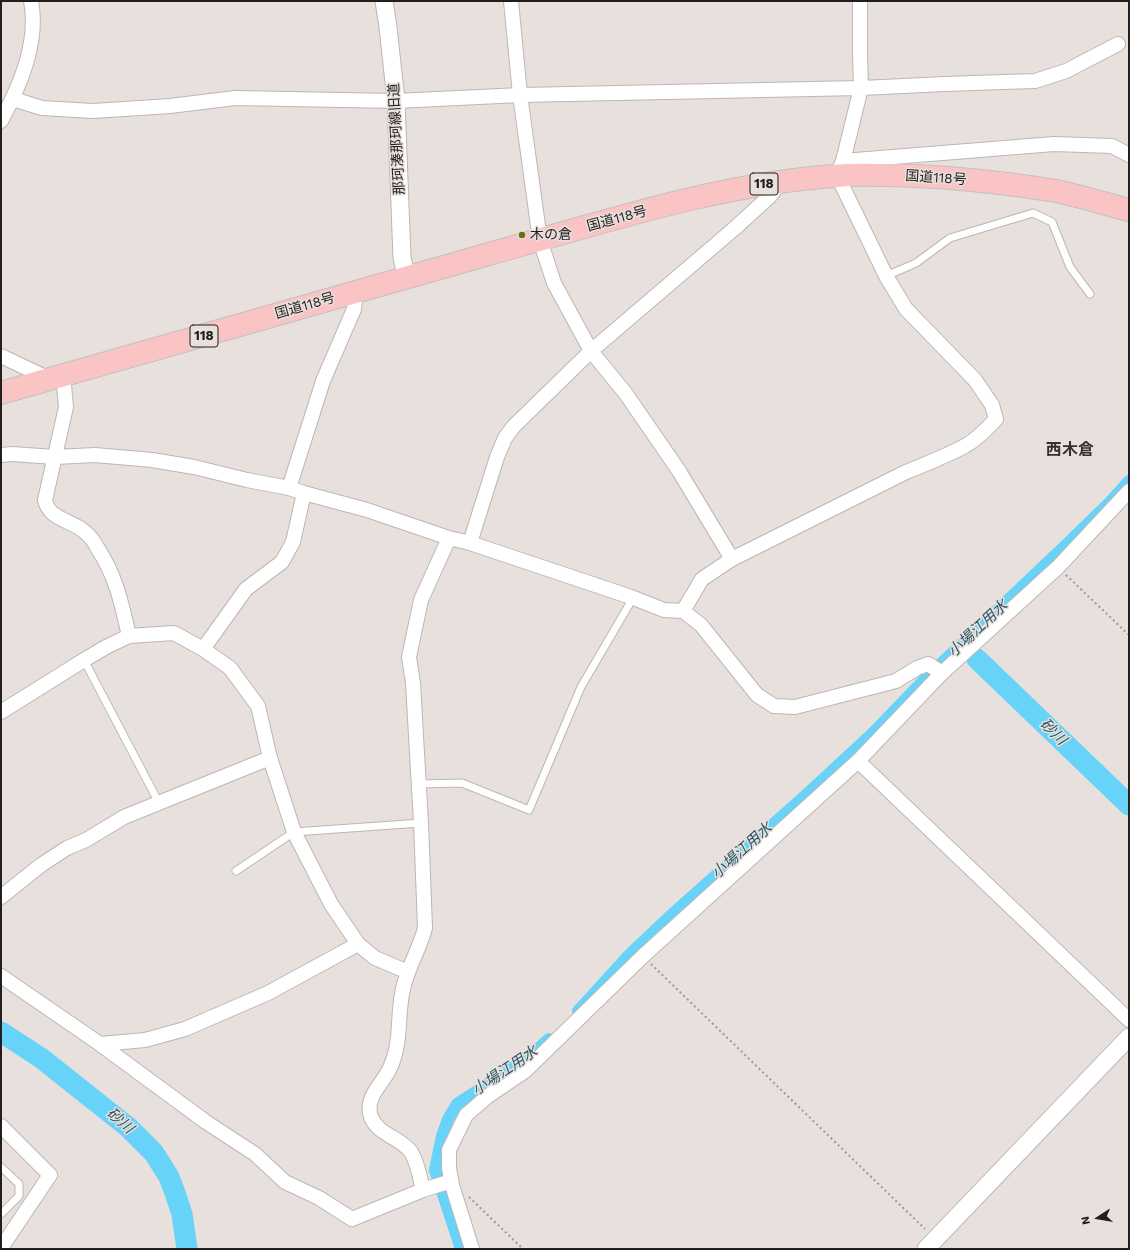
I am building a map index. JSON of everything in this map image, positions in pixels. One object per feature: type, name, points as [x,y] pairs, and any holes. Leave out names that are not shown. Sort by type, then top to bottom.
[{"type":"highway","name":"国道118号","points":[[1,393],[356,291],[681,202],[732,189],[782,181],[840,168],[974,180],[1058,192],[1129,210]]},
{"type":"street","points":[[1,121],[13,99],[28,57],[32,37],[31,1]]},
{"type":"street","name":"那珂湊那珂線旧道","points":[[384,1],[396,101],[402,258],[407,278]]},
{"type":"street","points":[[511,1],[520,95],[540,240],[554,283],[591,351],[626,394],[679,471],[732,559]]},
{"type":"street","points":[[683,611],[702,579],[732,559],[906,472],[935,461],[966,445],[986,430],[996,419],[992,405],[975,380],[906,309],[886,276],[840,168],[862,88],[860,1]]},
{"type":"street","points":[[13,99],[42,108],[93,111],[170,106],[235,98],[396,101],[520,95],[862,88],[1035,80],[1066,71],[1118,44]]},
{"type":"street","points":[[840,168],[971,150],[1054,144],[1112,146],[1129,155]]},
{"type":"street","points":[[470,543],[497,457],[505,438],[514,426],[591,351],[735,228],[770,196],[782,181]]},
{"type":"street","points":[[289,488],[323,381],[354,309],[356,291]]},
{"type":"street","points":[[1,356],[41,375],[54,379],[64,385],[66,407],[45,500],[47,507],[52,513],[85,531],[104,558],[118,591],[129,636]]},
{"type":"street","points":[[1,455],[95,455],[152,460],[194,467],[247,480],[289,488],[367,510],[450,538],[470,543],[633,598],[664,610],[683,611],[701,624],[757,695],[774,706],[795,707],[896,681],[917,668],[928,664],[936,669]]},
{"type":"street","points":[[472,1249],[449,1184],[449,1150],[466,1115],[488,1096],[525,1071],[643,956],[858,761],[936,669],[1058,567],[1129,491]]},
{"type":"street","points":[[203,649],[246,589],[282,562],[293,542],[304,493]]},
{"type":"street","points":[[427,1188],[411,1153],[402,1143],[376,1127],[371,1116],[370,1104],[373,1093],[390,1069],[395,1053],[399,1036],[400,1002],[404,985],[422,940],[425,928],[421,824],[409,657],[421,600],[450,538]]},
{"type":"street","points":[[1,712],[84,660],[129,636],[174,633],[203,649],[230,668],[258,706],[270,758],[294,832],[331,904],[358,944],[375,958],[408,972]]},
{"type":"street","points":[[1,897],[41,864],[67,848],[86,840],[124,817],[270,758]]},
{"type":"street","points":[[858,761],[1129,1020]]},
{"type":"street","points":[[100,1044],[145,1040],[185,1029],[268,993],[358,944]]},
{"type":"street","points":[[1,976],[100,1044],[206,1122],[255,1154],[285,1182],[319,1198],[352,1219],[427,1188],[449,1184]]},
{"type":"street","points":[[930,1244],[1129,1037]]},
{"type":"street","points":[[1,1126],[50,1175],[1,1248]]},
{"type":"lane","points":[[886,276],[916,263],[950,238],[1033,214],[1052,222],[1070,268],[1090,294]]},
{"type":"lane","points":[[418,784],[462,783],[529,810],[581,687],[633,598]]},
{"type":"lane","points":[[84,660],[159,803]]},
{"type":"lane","points":[[236,871],[294,832],[421,824]]},
{"type":"lane","points":[[1,1167],[19,1184],[19,1196],[1,1214]]},
{"type":"path","points":[[1058,567],[1129,635]]},
{"type":"path","points":[[643,956],[930,1244]]},
{"type":"path","points":[[449,1184],[466,1193],[523,1249]]},
{"type":"waterway","name":"小場江用水","points":[[578,1011],[630,954],[872,734],[931,673],[1069,542],[1129,481]]},
{"type":"waterway","name":"砂川","points":[[977,659],[1129,805]]},
{"type":"waterway","name":"砂川","points":[[1,1032],[41,1058],[128,1127],[154,1153],[169,1177],[175,1193],[182,1214],[187,1249]]},
{"type":"waterway","name":"小場江用水","points":[[461,1249],[435,1170],[442,1136],[448,1119],[457,1104],[506,1072],[549,1039]]},
{"type":"place","name":"木の倉","points":[[522,235]]},
{"type":"district","name":"西木倉","points":[[1070,450]]}]
